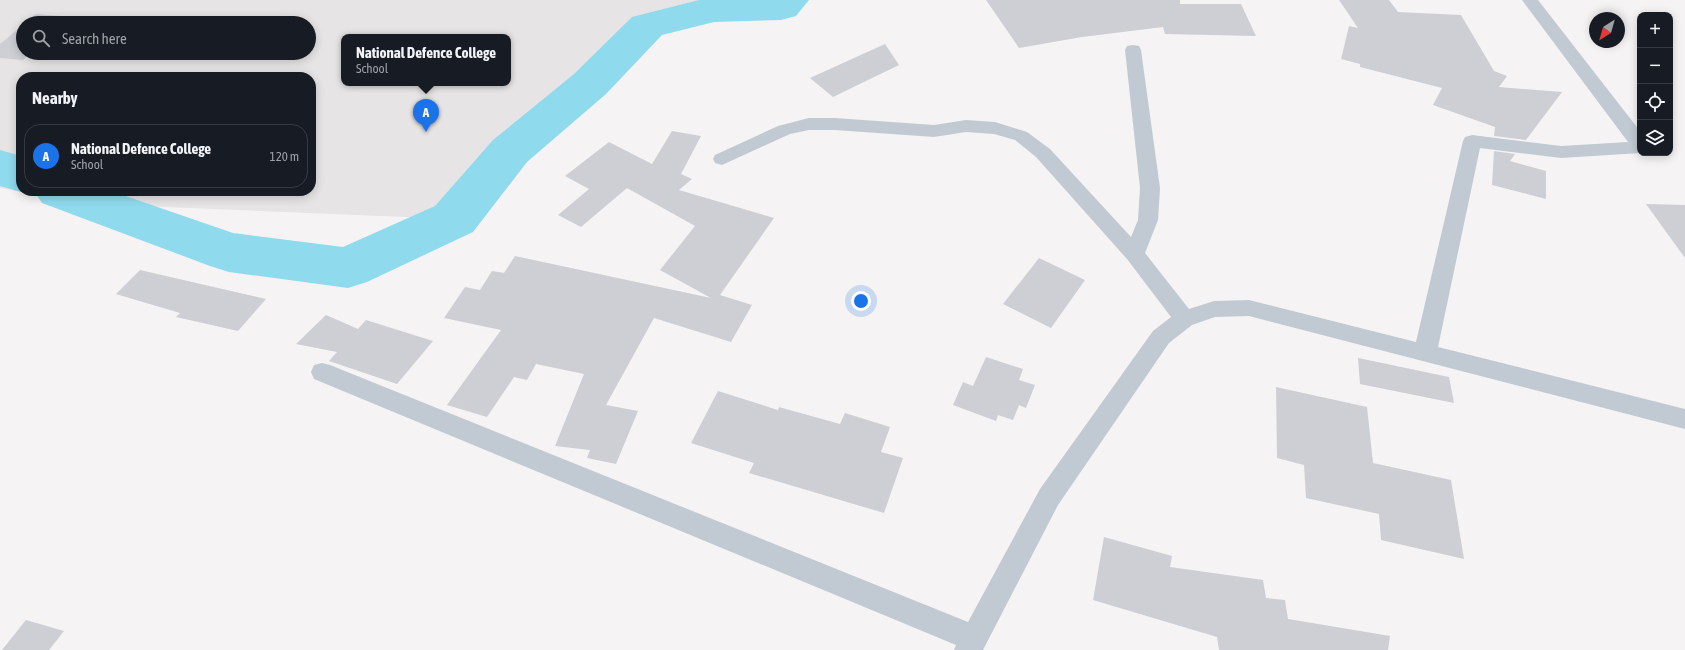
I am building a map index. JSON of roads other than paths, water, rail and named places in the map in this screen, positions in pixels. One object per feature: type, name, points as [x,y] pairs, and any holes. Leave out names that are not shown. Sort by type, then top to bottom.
[{"type":"street","points":[[1530,0],[1637,141]]},
{"type":"street","points":[[1133,50],[1150,188],[1148,220],[1134,254]]},
{"type":"street","points":[[722,159],[784,130],[809,124],[835,124],[927,131],[966,126],[995,128],[1021,136],[1043,153],[1134,254],[1184,319]]},
{"type":"street","points":[[1425,353],[1472,141],[1561,152],[1637,145]]},
{"type":"street","points":[[322,372],[971,644],[1048,497],[1161,337],[1184,319],[1214,309],[1249,308],[1685,419]]},
{"type":"waterway","points":[[73,196],[229,252],[348,268],[454,219],[510,151],[590,84],[647,26],[713,9],[781,7],[788,0]]},
{"type":"waterway","points":[[0,167],[16,173]]},
{"type":"place","name":"National Defence College","points":[[426,132]]}]
